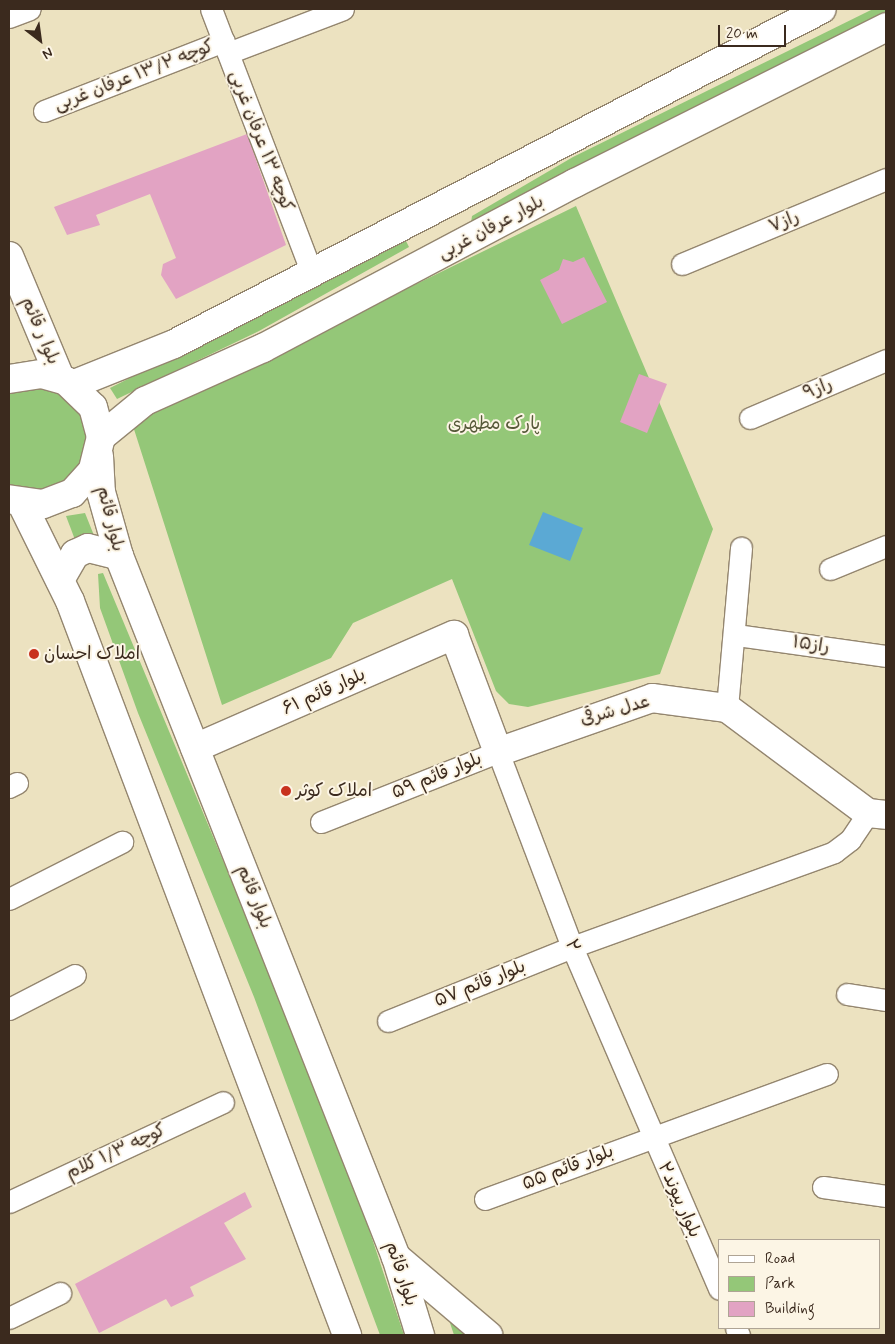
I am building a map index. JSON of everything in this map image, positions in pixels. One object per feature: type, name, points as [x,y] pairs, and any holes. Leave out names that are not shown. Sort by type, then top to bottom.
[{"type":"street","points":[[9,17],[30,9]]},
{"type":"street","name":"کوچه ۱۳ عرفان غربی","points":[[211,9],[312,274]]},
{"type":"street","name":"کوچه ۱۳/۲ عرفان غربی","points":[[44,111],[226,47],[343,9]]},
{"type":"street","points":[[9,379],[42,374],[66,381],[165,348],[419,221],[822,9]]},
{"type":"street","name":"بلوار عرفان غربی","points":[[100,447],[145,401],[263,348],[575,183],[886,28]]},
{"type":"street","name":"راز۷","points":[[682,264],[886,179]]},
{"type":"street","points":[[419,221],[439,256]]},
{"type":"street","name":"بلوا ر قائم","points":[[9,256],[16,301],[66,381]]},
{"type":"street","name":"راز۹","points":[[750,418],[886,360]]},
{"type":"street","name":"بلوار قائم","points":[[66,381],[93,407],[100,447],[101,492],[119,556],[396,1257],[420,1335]]},
{"type":"street","points":[[15,501],[42,504],[72,494],[93,470],[100,447]]},
{"type":"street","points":[[15,501],[60,580],[347,1335]]},
{"type":"street","points":[[830,569],[886,546]]},
{"type":"street","points":[[60,580],[75,554],[88,548],[119,556]]},
{"type":"street","points":[[727,708],[736,635],[741,548]]},
{"type":"street","name":"بلوار قائم ۶۱","points":[[195,748],[454,635],[498,752]]},
{"type":"street","name":"راز۱۵","points":[[736,635],[886,656]]},
{"type":"street","name":"عدل شرقی","points":[[498,752],[652,698],[727,708],[877,814]]},
{"type":"street","name":"بلوار قائم ۵۹","points":[[322,822],[498,752]]},
{"type":"street","name":"۲","points":[[498,752],[572,947],[651,1138]]},
{"type":"street","name":"بلوار قائم ۵۷","points":[[388,1021],[572,947],[834,852],[850,840],[877,814]]},
{"type":"street","points":[[9,899],[122,842]]},
{"type":"street","points":[[9,1009],[75,975]]},
{"type":"street","points":[[847,994],[886,1000]]},
{"type":"street","name":"بلوار قائم ۵۵","points":[[485,1200],[827,1074]]},
{"type":"street","name":"کوچه ۱/۳ کلام","points":[[9,1202],[223,1102]]},
{"type":"street","name":"بلوار پیوند۲","points":[[651,1138],[718,1287]]},
{"type":"street","points":[[823,1187],[886,1196]]},
{"type":"street","points":[[396,1257],[488,1335]]},
{"type":"street","points":[[9,1318],[60,1293]]},
{"type":"green space","points":[[873,9],[886,9],[886,18],[470,229],[472,216],[573,157]]},
{"type":"green space","name":"پارک مطهری","points":[[576,206],[713,529],[660,674],[528,707],[509,704],[496,691],[452,579],[353,623],[331,658],[222,705],[132,423]]},
{"type":"green space","points":[[405,239],[409,247],[259,331],[117,399],[110,388]]},
{"type":"green space","points":[[57,385],[85,410],[91,447],[72,480],[38,492],[20,490],[9,485],[9,389]]},
{"type":"green space","points":[[85,513],[97,543],[80,553],[66,516]]},
{"type":"green space","points":[[103,573],[265,961],[359,1199],[404,1335],[380,1335],[254,997],[138,713],[100,608],[98,574]]},
{"type":"green space","points":[[447,1314],[477,1335],[454,1335]]},
{"type":"water","points":[[543,512],[583,528],[570,561],[529,545]]},
{"type":"building","points":[[247,134],[286,245],[176,299],[161,275],[163,264],[176,258],[150,194],[96,215],[100,225],[67,235],[54,207]]},
{"type":"building","points":[[584,257],[607,302],[562,324],[540,280],[559,270],[563,259],[573,262]]},
{"type":"building","points":[[639,374],[667,384],[647,433],[620,422]]},
{"type":"building","points":[[245,1192],[252,1207],[224,1223],[246,1259],[190,1287],[194,1296],[171,1307],[166,1299],[99,1333],[75,1284]]},
{"type":"place","name":"املاک احسان","points":[[34,654]]},
{"type":"place","name":"املاک کوثر","points":[[286,791]]}]
